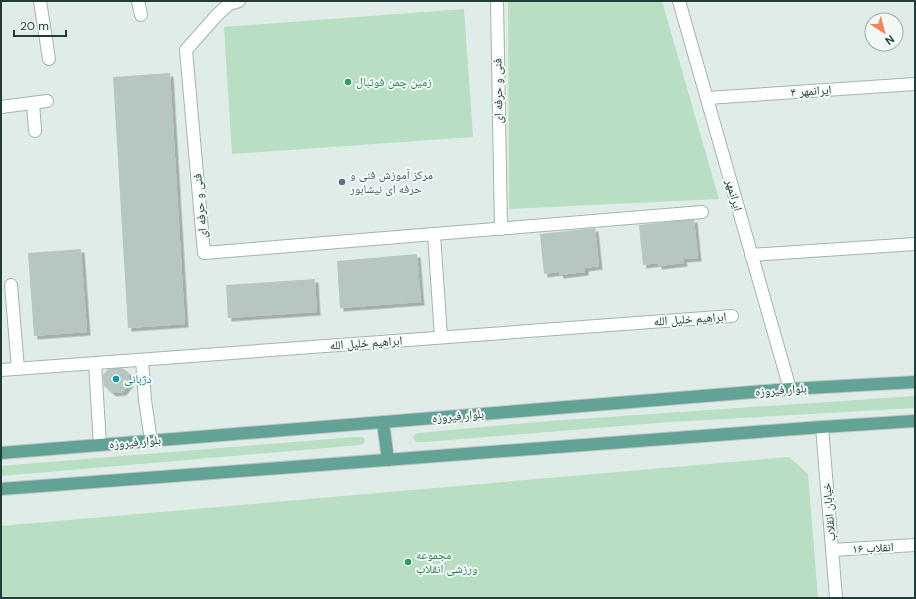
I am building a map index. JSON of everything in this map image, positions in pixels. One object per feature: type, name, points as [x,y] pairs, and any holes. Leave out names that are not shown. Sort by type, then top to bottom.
[{"type":"main road","name":"بلوار فیروزه","points":[[1,453],[790,388],[915,382]]},
{"type":"main road","points":[[1,489],[915,421]]},
{"type":"main road","points":[[383,422],[388,460]]},
{"type":"street","points":[[40,1],[48,59]]},
{"type":"street","points":[[138,1],[141,15]]},
{"type":"street","name":"فنی و حرفه ای","points":[[239,1],[229,4],[217,15],[186,50],[204,253],[702,212]]},
{"type":"street","name":"فنی و حرفه ای","points":[[497,1],[501,229]]},
{"type":"street","name":"ایرانمهر","points":[[679,1],[790,388]]},
{"type":"street","name":"ایرانمهر ۴","points":[[707,98],[915,84]]},
{"type":"street","points":[[1,108],[47,101]]},
{"type":"street","points":[[33,103],[35,131]]},
{"type":"street","points":[[434,234],[442,337]]},
{"type":"street","points":[[751,255],[915,244]]},
{"type":"street","points":[[11,285],[18,369]]},
{"type":"street","name":"ابراهیم خلیل الله","points":[[1,370],[732,316]]},
{"type":"street","points":[[142,360],[145,400],[151,441]]},
{"type":"street","points":[[95,363],[100,445]]},
{"type":"street","name":"خیابان انقلاب","points":[[822,427],[836,598]]},
{"type":"street","name":"انقلاب ۱۶","points":[[832,550],[915,546]]},
{"type":"green space","points":[[508,1],[662,1],[719,199],[509,209]]},
{"type":"green space","name":"زمین چمن فوتبال","points":[[464,9],[473,137],[232,154],[224,27]]},
{"type":"green space","points":[[915,396],[915,408],[670,422],[426,442],[416,442],[413,438],[414,435],[418,433],[549,421]]},
{"type":"green space","points":[[362,437],[365,439],[364,443],[360,445],[1,476],[1,466]]},
{"type":"green space","name":"مجموعه ورزشی انقلاب","points":[[789,457],[808,474],[818,598],[1,598],[1,526]]},
{"type":"building","points":[[170,73],[185,324],[128,328],[113,77]]},
{"type":"building","points":[[694,219],[698,258],[683,259],[684,263],[658,266],[658,263],[643,265],[639,225]]},
{"type":"building","points":[[595,228],[599,266],[585,268],[585,272],[560,275],[559,272],[544,274],[540,234]]},
{"type":"building","points":[[81,249],[87,332],[34,336],[28,253]]},
{"type":"building","points":[[417,254],[421,302],[340,308],[337,261]]},
{"type":"building","points":[[315,279],[317,312],[228,318],[226,285]]},
{"type":"building","name":"دژبانی","points":[[119,366],[128,372],[130,383],[123,392],[113,393],[104,386],[103,375],[110,367]]},
{"type":"place","name":"زمین چمن فوتبال","points":[[348,82]]},
{"type":"place","name":"مرکز آموزش فنی و حرفه ای نیشابور","points":[[342,182]]},
{"type":"place","name":"دژبانی","points":[[116,379]]},
{"type":"place","name":"مجموعه ورزشی انقلاب","points":[[408,562]]}]
